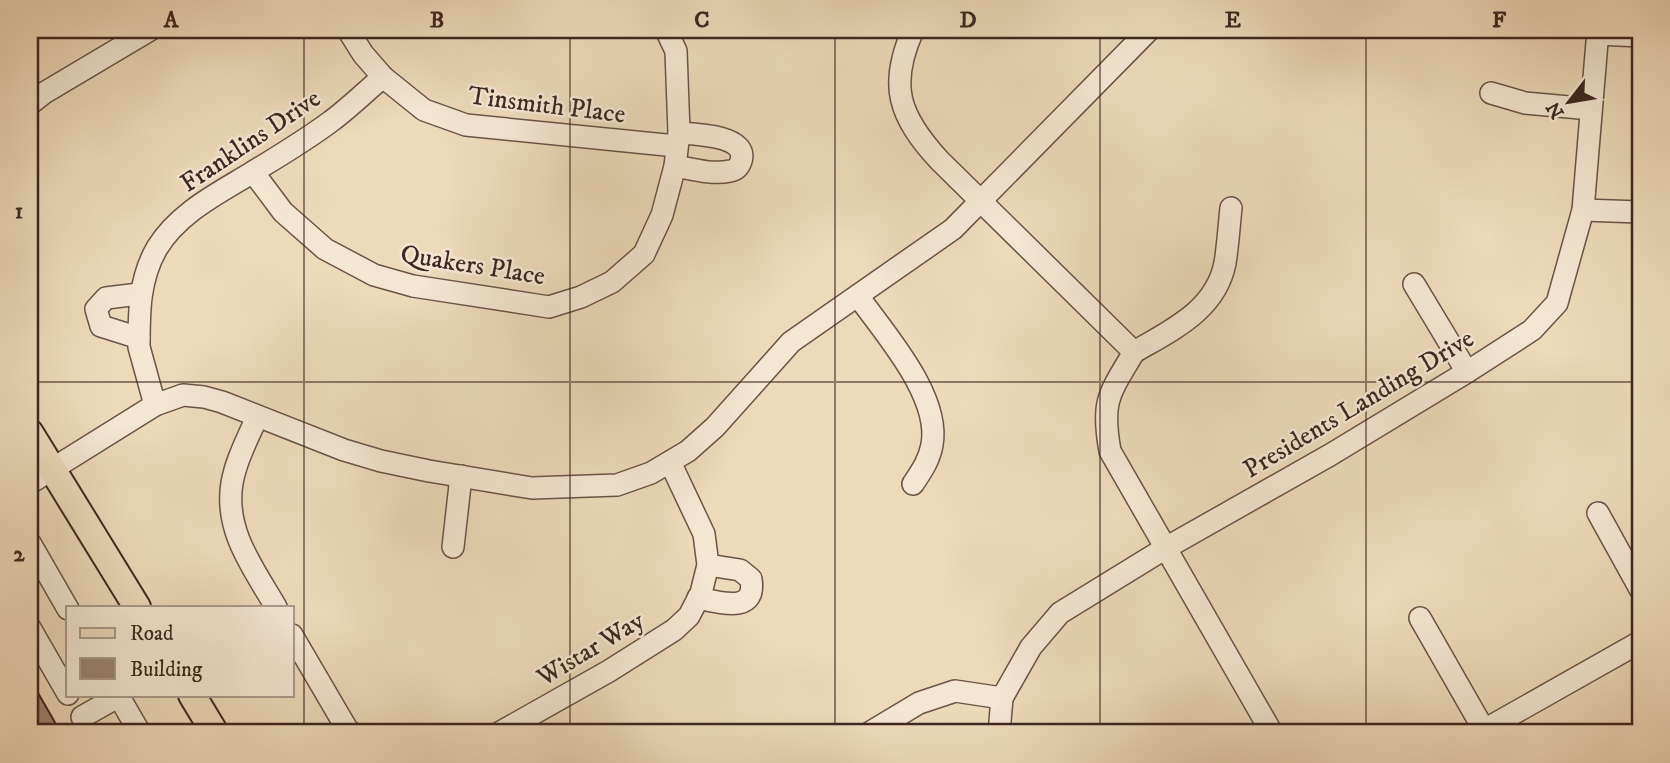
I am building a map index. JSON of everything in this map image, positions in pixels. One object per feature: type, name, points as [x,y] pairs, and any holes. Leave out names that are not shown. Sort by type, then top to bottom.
[{"type":"main road","points":[[30,433],[40,476],[136,606]]},
{"type":"main road","points":[[193,696],[215,733]]},
{"type":"street","points":[[30,104],[150,30]]},
{"type":"street","name":"Tinsmith Place","points":[[348,30],[363,54],[383,77],[424,110],[466,125],[676,148]]},
{"type":"street","name":"Quakers Place","points":[[253,172],[283,212],[325,248],[373,275],[413,286],[549,307],[581,297],[612,282],[643,254],[662,215],[676,148],[676,51],[666,30]]},
{"type":"street","points":[[914,30],[905,48],[900,80],[900,97],[912,128],[924,144],[1134,352]]},
{"type":"street","points":[[40,476],[155,405],[183,396],[204,397],[344,450],[381,461],[532,488],[617,485],[652,473],[688,450],[715,427],[791,342],[953,229],[1149,30]]},
{"type":"street","points":[[1598,32],[1640,36]]},
{"type":"street","name":"Presidents Landing Drive","points":[[999,733],[1002,698],[1031,647],[1060,613],[1467,372],[1532,330],[1557,303],[1583,211],[1598,32]]},
{"type":"street","name":"Franklins Drive","points":[[155,405],[138,347],[139,294],[158,247],[174,228],[209,196],[253,172],[330,122],[383,77]]},
{"type":"street","points":[[1491,93],[1525,103],[1591,109]]},
{"type":"street","points":[[1231,208],[1224,265],[1213,294],[1183,324],[1134,352],[1107,403],[1105,423],[1110,451],[1272,733]]},
{"type":"street","points":[[1583,211],[1640,212]]},
{"type":"street","points":[[1414,284],[1467,372]]},
{"type":"street","points":[[139,294],[106,298],[96,309],[101,326],[139,338]]},
{"type":"street","points":[[859,296],[909,369],[926,400],[932,421],[933,444],[926,465],[913,484]]},
{"type":"street","points":[[257,417],[238,461],[232,482],[231,506],[234,528],[241,548],[275,606]]},
{"type":"street","name":"Wistar Way","points":[[499,733],[609,671],[674,630],[689,616],[698,598],[708,565],[704,534],[670,462]]},
{"type":"street","points":[[453,547],[461,476]]},
{"type":"street","points":[[1598,513],[1640,589]]},
{"type":"street","points":[[30,543],[66,606]]},
{"type":"street","points":[[698,598],[737,605],[747,600],[753,589],[751,579],[740,570],[708,565]]},
{"type":"street","points":[[1420,618],[1481,732],[1640,642]]},
{"type":"street","points":[[30,628],[66,691]]},
{"type":"street","points":[[294,638],[352,733]]},
{"type":"street","points":[[869,733],[919,703],[955,691],[1002,698]]},
{"type":"street","points":[[69,696],[86,725],[118,696]]},
{"type":"street","points":[[120,696],[139,733]]},
{"type":"building","points":[[30,679],[49,712],[61,733],[30,733]]}]
